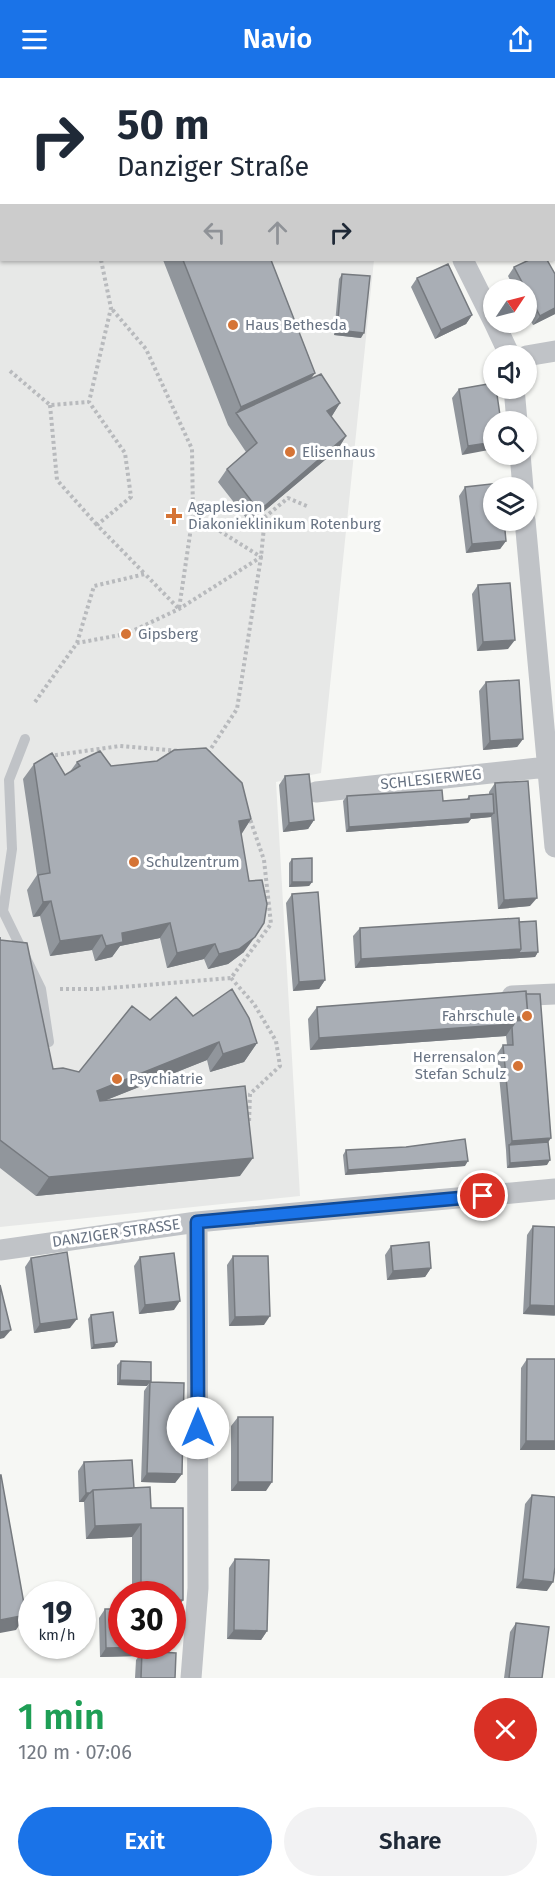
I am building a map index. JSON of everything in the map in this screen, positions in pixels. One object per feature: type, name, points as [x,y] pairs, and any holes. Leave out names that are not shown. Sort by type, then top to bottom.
[{"type":"street","points":[[464,261],[483,300]]},
{"type":"street","points":[[537,354],[555,351]]},
{"type":"street","points":[[526,531],[555,847]]},
{"type":"street","name":"SCHLESIERWEG","points":[[316,792],[547,767]]},
{"type":"street","points":[[496,997],[555,994]]},
{"type":"street","name":"DANZIGER STRASSE","points":[[0,1250],[197,1222],[555,1189]]},
{"type":"street","points":[[191,1678],[198,1588],[197,1222]]},
{"type":"lane","points":[[25,739],[9,780],[12,849],[1,911],[41,989],[49,1042]]},
{"type":"path","points":[[97,525],[131,497],[125,453],[89,402],[111,308],[101,261]]},
{"type":"path","points":[[111,308],[146,349],[192,449],[193,514],[179,609]]},
{"type":"path","points":[[10,372],[50,405],[89,402]]},
{"type":"path","points":[[50,405],[57,480],[97,525],[179,609]]},
{"type":"path","points":[[208,753],[237,709],[261,557],[265,517],[288,498],[309,507]]},
{"type":"path","points":[[193,514],[261,557]]},
{"type":"path","points":[[77,643],[126,634],[179,609],[261,557]]},
{"type":"path","points":[[35,702],[77,643],[94,586],[145,574]]},
{"type":"path","points":[[48,756],[120,746],[186,751]]},
{"type":"path","points":[[197,752],[208,753],[215,760]]},
{"type":"path","points":[[41,989],[97,989],[231,978],[271,924],[264,860],[249,816]]},
{"type":"path","points":[[231,978],[254,1004],[276,1041],[280,1066],[250,1094],[248,1128]]},
{"type":"shaded area","name":"Agaplesion Diakonieklinikum Rotenburg","points":[[0,261],[374,261],[321,773],[276,782],[300,1196],[0,1227]]},
{"type":"building","name":"Haus Bethesda","points":[[183,261],[271,261],[315,373],[241,407]]},
{"type":"building","points":[[527,261],[548,261],[555,274],[555,308],[540,316],[537,310],[537,279],[520,279],[514,267]]},
{"type":"building","points":[[448,264],[472,315],[441,330],[417,278]]},
{"type":"building","points":[[342,274],[370,276],[364,333],[337,330]]},
{"type":"building","name":"Elisenhaus","points":[[321,374],[340,403],[327,411],[346,436],[259,511],[227,469],[257,443],[236,413]]},
{"type":"building","points":[[483,385],[483,399],[498,399],[499,411],[483,411],[483,444],[468,446],[459,389]]},
{"type":"building","points":[[483,485],[483,531],[505,531],[506,541],[472,544],[465,487]]},
{"type":"building","points":[[510,583],[515,640],[483,642],[478,585]]},
{"type":"building","points":[[519,680],[523,739],[490,741],[486,682]]},
{"type":"building","name":"Schulzentrum","points":[[206,748],[242,783],[251,819],[239,821],[249,881],[262,880],[267,904],[264,923],[255,937],[239,949],[219,954],[215,944],[177,953],[170,923],[122,933],[123,942],[106,946],[102,935],[60,941],[51,901],[43,902],[38,875],[50,873],[34,764],[52,753],[65,775],[80,766],[77,762],[100,751],[111,766],[157,761],[174,750]]},
{"type":"building","points":[[309,774],[314,820],[289,823],[285,776]]},
{"type":"building","points":[[528,781],[537,898],[504,900],[495,783]]},
{"type":"building","points":[[442,790],[443,801],[493,794],[494,813],[471,814],[471,818],[349,827],[347,796]]},
{"type":"building","points":[[312,858],[312,882],[292,882],[292,859]]},
{"type":"building","points":[[318,892],[325,980],[299,982],[292,894]]},
{"type":"building","points":[[519,918],[521,949],[361,959],[360,928]]},
{"type":"building","points":[[536,921],[538,952],[518,953],[521,949],[519,922]]},
{"type":"building","name":"Psychiatrie","points":[[0,940],[27,943],[53,1069],[63,1068],[79,1072],[132,1006],[150,1020],[176,997],[193,1016],[232,989],[249,1018],[257,1043],[223,1054],[219,1042],[97,1091],[100,1101],[245,1086],[253,1158],[49,1177],[0,1140]]},
{"type":"building","points":[[526,991],[528,1017],[514,1017],[514,1024],[319,1038],[317,1007]]},
{"type":"building","points":[[526,994],[540,994],[551,1138],[512,1141],[503,1045],[513,1045],[514,1021],[526,1020],[528,1017]]},
{"type":"building","points":[[465,1139],[468,1161],[348,1170],[346,1150],[406,1147]]},
{"type":"building","points":[[548,1142],[550,1160],[510,1163],[509,1145]]},
{"type":"building","points":[[533,1226],[555,1227],[555,1306],[530,1305]]},
{"type":"building","points":[[429,1242],[431,1268],[393,1271],[391,1246]]},
{"type":"building","points":[[67,1252],[77,1319],[40,1324],[31,1258]]},
{"type":"building","points":[[174,1253],[180,1301],[145,1305],[140,1257]]},
{"type":"building","points":[[233,1256],[268,1256],[270,1316],[235,1317]]},
{"type":"building","points":[[0,1285],[11,1330],[0,1332]]},
{"type":"building","points":[[113,1312],[117,1342],[94,1345],[91,1315]]},
{"type":"building","points":[[527,1359],[555,1359],[555,1441],[526,1441]]},
{"type":"building","points":[[121,1361],[151,1362],[151,1381],[120,1380]]},
{"type":"building","points":[[150,1382],[184,1383],[182,1474],[147,1473]]},
{"type":"building","points":[[238,1417],[273,1417],[272,1482],[238,1482]]},
{"type":"building","points":[[132,1460],[134,1488],[93,1490],[86,1493],[84,1462]]},
{"type":"building","points":[[1,1475],[20,1581],[18,1581],[18,1617],[0,1620]]},
{"type":"building","points":[[150,1487],[151,1508],[183,1508],[183,1581],[141,1581],[141,1524],[95,1526],[93,1490]]},
{"type":"building","points":[[532,1495],[555,1497],[553,1582],[523,1579]]},
{"type":"building","points":[[235,1559],[269,1560],[267,1631],[234,1630]]},
{"type":"building","points":[[105,1609],[108,1609],[108,1648],[106,1648]]},
{"type":"building","points":[[516,1623],[549,1627],[542,1678],[509,1678]]},
{"type":"building","points":[[142,1659],[176,1659],[175,1678],[141,1678]]},
{"type":"place","name":"Haus Bethesda","points":[[233,325]]},
{"type":"place","name":"Elisenhaus","points":[[290,452]]},
{"type":"place","name":"Agaplesion Diakonieklinikum Rotenburg","points":[[174,516]]},
{"type":"place","name":"Gipsberg","points":[[126,634]]},
{"type":"place","name":"Schulzentrum","points":[[134,862]]},
{"type":"place","name":"Fahrschule","points":[[527,1016]]},
{"type":"place","name":"Herrensalon - Stefan Schulz","points":[[518,1066]]},
{"type":"place","name":"Psychiatrie","points":[[117,1079]]},
{"type":"route","points":[[198,1428],[197,1222],[483,1196]]}]
